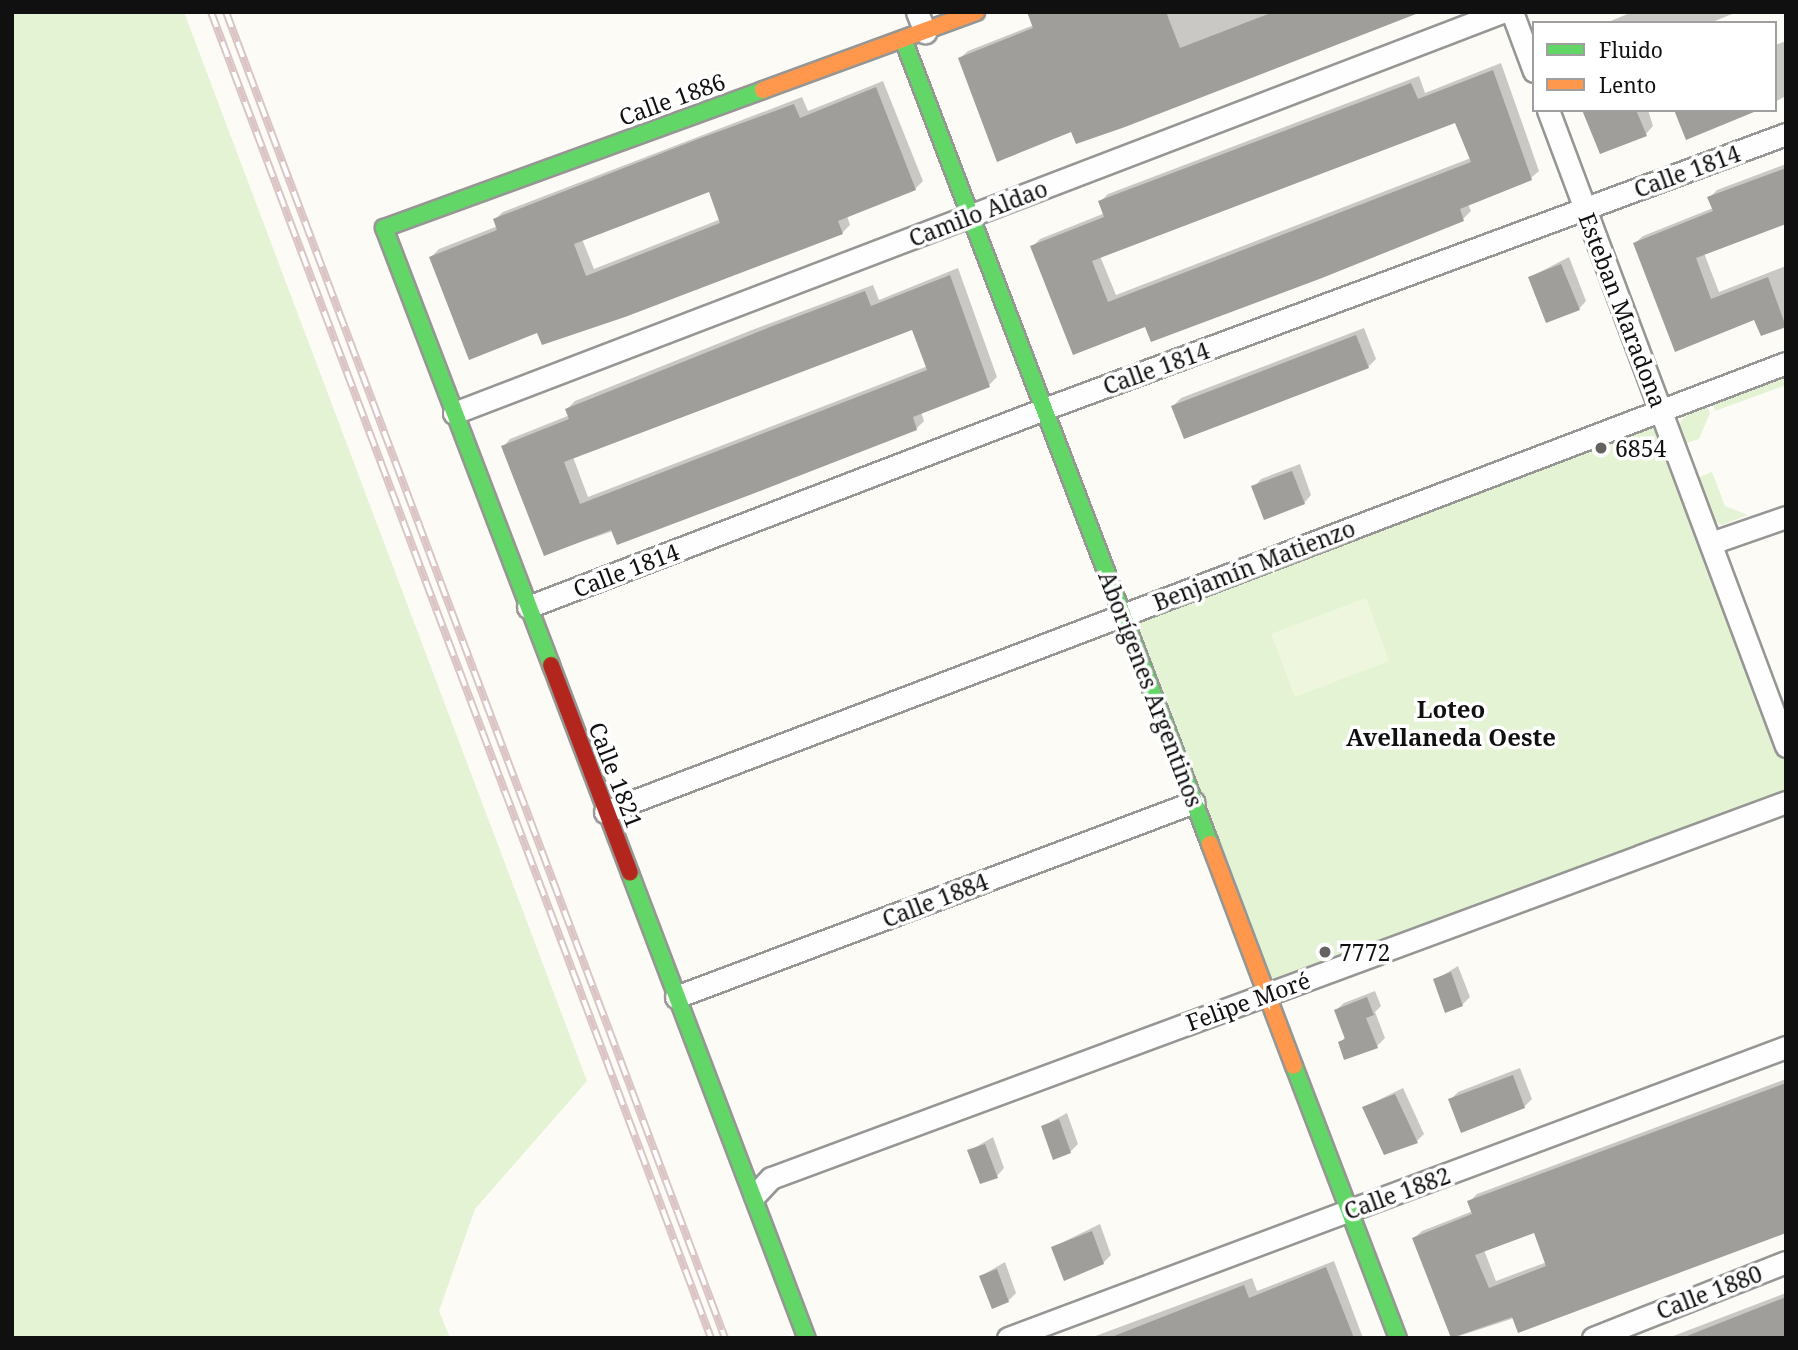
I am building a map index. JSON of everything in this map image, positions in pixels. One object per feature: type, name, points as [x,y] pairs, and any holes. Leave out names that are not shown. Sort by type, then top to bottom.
[{"type":"street","name":"Calle 1886","points":[[384,229],[904,39],[921,22],[976,12]]},
{"type":"street","name":"Camilo Aldao","points":[[454,413],[1502,12]]},
{"type":"street","points":[[1512,12],[1532,66]]},
{"type":"street","name":"Aborígenes Argentinos","points":[[904,39],[1398,1338]]},
{"type":"street","name":"Esteban Maradona","points":[[1549,112],[1786,746]]},
{"type":"street","name":"Calle 1814","points":[[528,607],[1044,409],[1786,134]]},
{"type":"street","name":"Calle 1821","points":[[384,229],[676,998],[755,1195],[807,1338]]},
{"type":"street","name":"Benjamín Matienzo","points":[[605,812],[1786,363]]},
{"type":"street","points":[[1711,543],[1786,517]]},
{"type":"street","name":"Calle 1884","points":[[676,998],[1194,802]]},
{"type":"street","name":"Felipe Moré","points":[[755,1195],[771,1178],[1786,802]]},
{"type":"street","name":"Calle 1882","points":[[1008,1338],[1786,1047]]},
{"type":"street","name":"Calle 1880","points":[[1593,1338],[1786,1262]]},
{"type":"green space","points":[[12,12],[184,12],[587,1081],[475,1209],[439,1311],[450,1338],[12,1338]]},
{"type":"green space","points":[[1783,374],[1786,385],[1715,411],[1712,401]]},
{"type":"green space","points":[[1705,402],[1710,413],[1699,439],[1684,444],[1679,428],[1682,419]]},
{"type":"green space","points":[[1661,411],[1786,746],[1786,802],[1267,994],[1123,615]]},
{"type":"green space","points":[[1712,472],[1725,506],[1748,515],[1722,525],[1712,520],[1697,478]]},
{"type":"green space","points":[[1366,598],[1389,661],[1295,697],[1271,634]]},
{"type":"building","points":[[1027,12],[1166,12],[1180,48],[1273,12],[1416,14],[1125,127],[1076,144],[1071,132],[997,162],[958,58],[1033,28]]},
{"type":"building","points":[[1493,70],[1532,180],[1460,209],[1464,221],[1322,278],[1151,342],[1145,327],[1073,355],[1030,246],[1104,217],[1098,201],[1411,83],[1418,99]],"holes":[[[1455,123],[1471,162],[1108,302],[1092,261]]]},
{"type":"building","points":[[876,87],[916,190],[838,221],[843,234],[625,317],[542,345],[537,333],[469,360],[429,257],[497,230],[493,219],[698,139],[794,104],[800,118]],"holes":[[[709,192],[720,223],[586,276],[574,244]]]},
{"type":"building","points":[[1583,112],[1637,112],[1647,136],[1600,154]]},
{"type":"building","points":[[1675,112],[1754,112],[1686,140]]},
{"type":"building","points":[[1786,168],[1786,224],[1696,258],[1711,299],[1768,277],[1786,327],[1761,336],[1754,320],[1675,352],[1633,243],[1713,211],[1707,197]]},
{"type":"building","points":[[1561,264],[1580,310],[1546,323],[1528,277]]},
{"type":"building","points":[[950,275],[990,387],[913,417],[917,430],[747,496],[617,545],[611,530],[544,556],[501,446],[569,419],[565,409],[865,291],[871,306]],"holes":[[[912,330],[927,370],[580,504],[564,462]]]},
{"type":"building","points":[[1356,335],[1369,368],[1184,439],[1171,406]]},
{"type":"building","points":[[1292,471],[1305,504],[1264,520],[1251,486]]},
{"type":"building","points":[[1451,972],[1463,1006],[1445,1013],[1433,979]]},
{"type":"building","points":[[1367,997],[1374,1015],[1366,1018],[1378,1048],[1344,1060],[1338,1042],[1345,1039],[1334,1010]]},
{"type":"building","points":[[1513,1075],[1525,1108],[1461,1133],[1448,1099]]},
{"type":"building","points":[[1786,1083],[1786,1233],[1518,1333],[1512,1317],[1451,1338],[1412,1238],[1472,1214],[1467,1201]],"holes":[[[1534,1233],[1546,1266],[1489,1288],[1475,1255]]]},
{"type":"building","points":[[1395,1094],[1418,1143],[1384,1155],[1362,1107]]},
{"type":"building","points":[[1059,1119],[1071,1153],[1053,1160],[1041,1126]]},
{"type":"building","points":[[985,1144],[998,1178],[980,1184],[967,1150]]},
{"type":"building","points":[[1092,1231],[1104,1264],[1064,1281],[1051,1247]]},
{"type":"building","points":[[1326,1267],[1354,1338],[1109,1338],[1244,1285],[1249,1298]]},
{"type":"building","points":[[997,1269],[1009,1302],[992,1309],[979,1276]]},
{"type":"building","points":[[1786,1297],[1786,1338],[1687,1338],[1687,1336]]},
{"type":"railway","points":[[211,12],[711,1338]]},
{"type":"railway","points":[[226,12],[725,1338]]},
{"type":"traffic: fast","points":[[903,39],[1210,844]]},
{"type":"traffic: fast","points":[[551,665],[384,228],[763,90]]},
{"type":"traffic: fast","points":[[630,873],[807,1338]]},
{"type":"traffic: fast","points":[[1294,1066],[1398,1338]]},
{"type":"traffic: slow","points":[[763,90],[976,12]]},
{"type":"traffic: slow","points":[[1210,844],[1294,1066]]},
{"type":"traffic: jam","points":[[551,665],[630,873]]},
{"type":"place","name":"6854","points":[[1601,448]]},
{"type":"place","name":"7772","points":[[1325,952]]},
{"type":"district","name":"Loteo Avellaneda Oeste","points":[[1451,723]]}]
